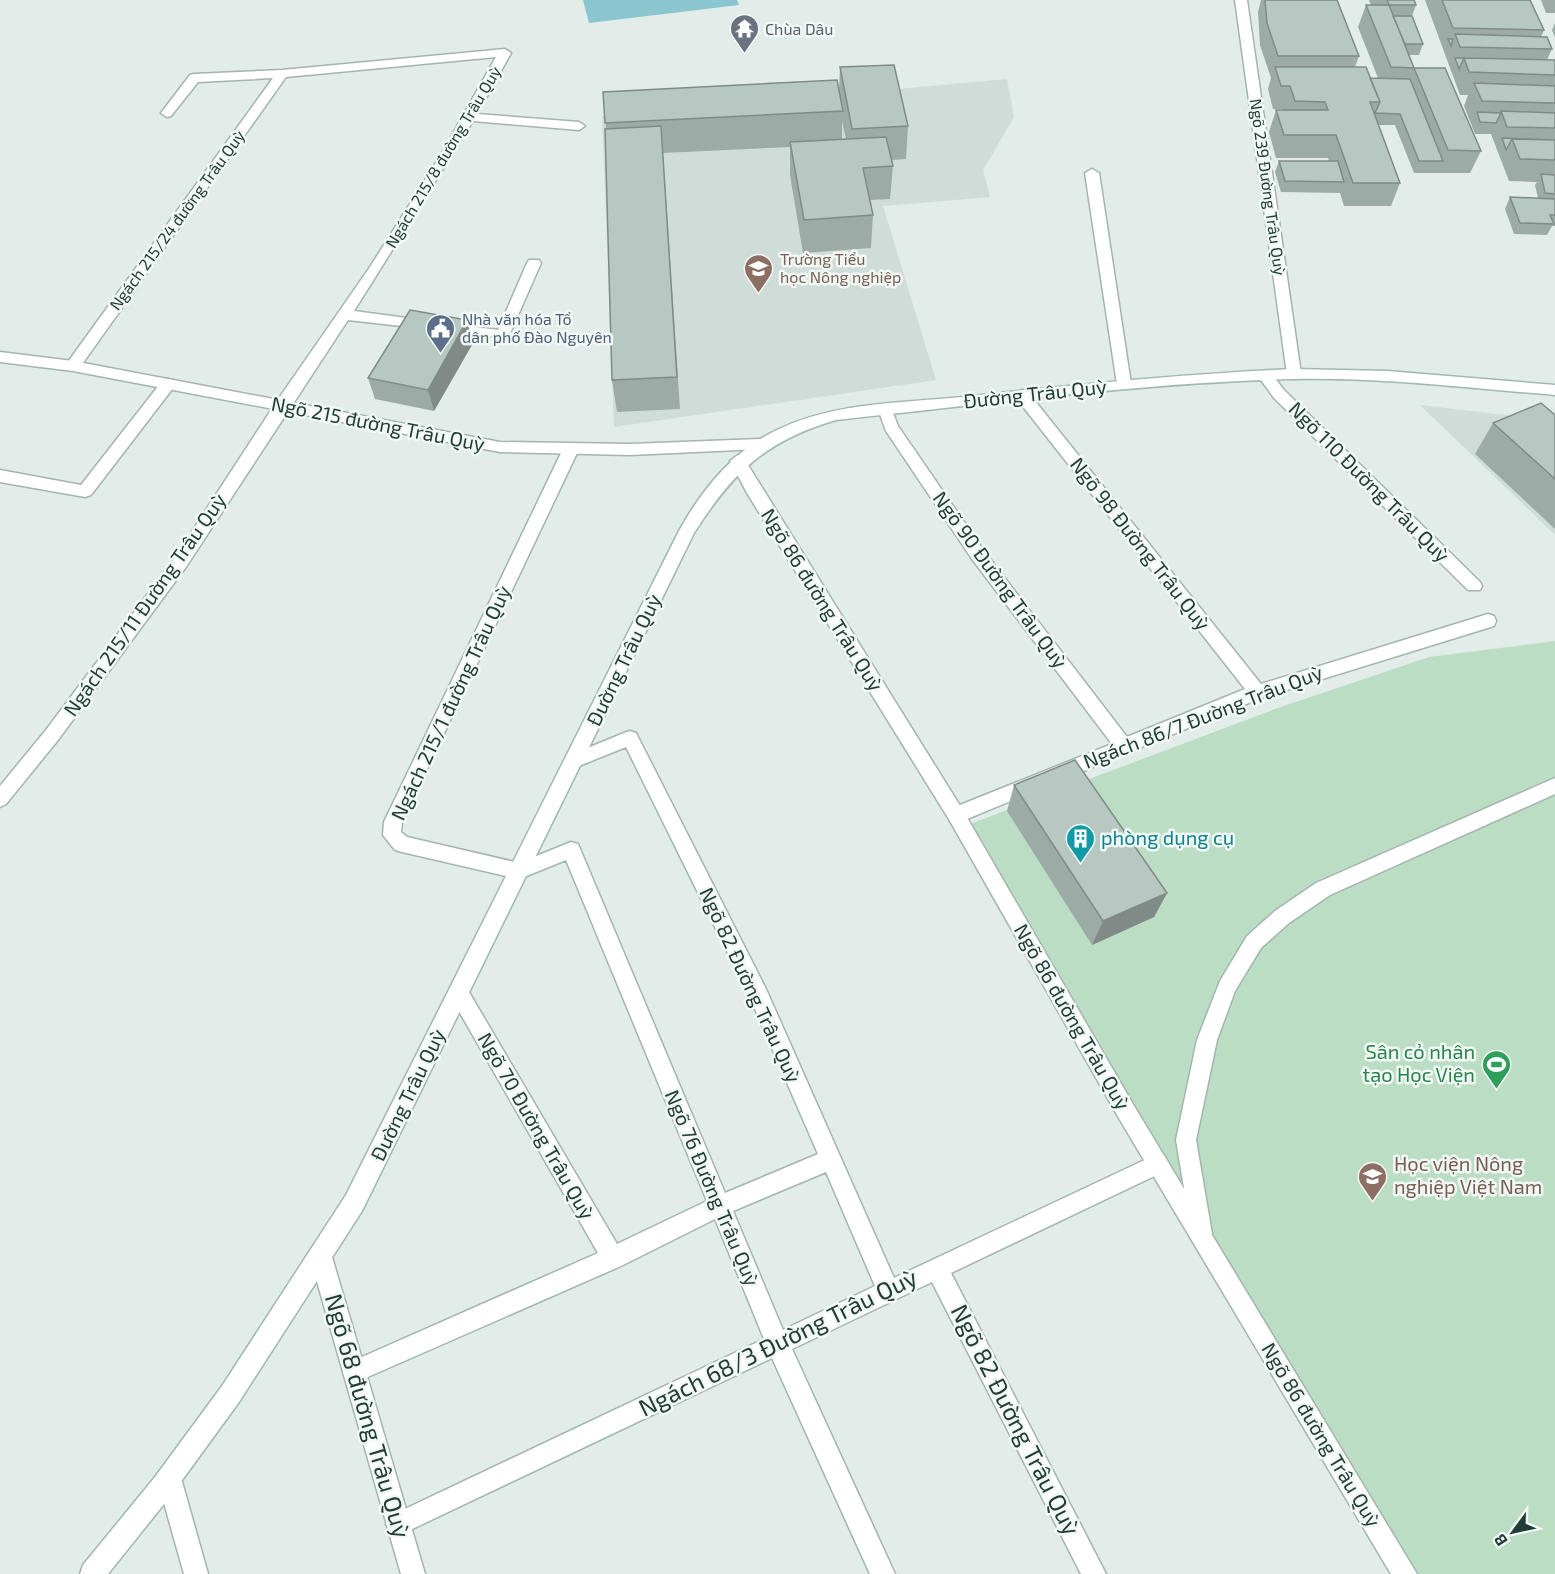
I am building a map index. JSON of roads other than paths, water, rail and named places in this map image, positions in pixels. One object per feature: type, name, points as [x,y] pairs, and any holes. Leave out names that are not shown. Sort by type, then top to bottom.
[{"type":"street","name":"Ngõ 239 Đường Trâu Quỳ","points":[[1241,0],[1294,374]]},
{"type":"street","name":"Ngách 215/8 đường Trâu Quỳ","points":[[167,113],[194,78],[282,74],[505,53],[469,117],[344,315],[282,405]]},
{"type":"street","name":"Ngách 215/24 đường Trâu Quỳ","points":[[73,366],[282,74]]},
{"type":"street","points":[[469,117],[579,126]]},
{"type":"street","points":[[1092,173],[1124,384]]},
{"type":"street","points":[[344,315],[503,335],[534,263]]},
{"type":"street","name":"Ngõ 215 đường Trâu Quỳ","points":[[0,357],[73,366],[500,447],[570,451],[648,450],[760,444]]},
{"type":"street","name":"Đường Trâu Quỳ","points":[[92,1574],[140,1518],[222,1407],[321,1257],[363,1188],[687,531],[719,481],[738,461],[760,444],[810,422],[836,415],[1124,384],[1294,374],[1387,376],[1555,390]]},
{"type":"street","name":"Ngõ 110 Đường Trâu Quỳ","points":[[1265,376],[1279,394],[1474,586]]},
{"type":"street","points":[[0,476],[86,490],[168,384]]},
{"type":"street","name":"Ngõ 98 Đường Trâu Quỳ","points":[[1022,395],[1257,692]]},
{"type":"street","name":"Ngách 215/11 Đường Trâu Quỳ","points":[[0,799],[52,735],[180,563],[282,405]]},
{"type":"street","name":"Ngõ 90 Đường Trâu Quỳ","points":[[885,409],[891,427],[978,555],[1123,745]]},
{"type":"street","name":"Ngách 215/1 đường Trâu Quỳ","points":[[519,871],[402,844],[392,836],[393,822],[570,451]]},
{"type":"street","name":"Ngõ 86 đường Trâu Quỳ","points":[[738,461],[753,489],[956,815],[1158,1164],[1405,1574]]},
{"type":"street","name":"Ngách 86/7 Đường Trâu Quỳ","points":[[956,815],[1257,692],[1488,621]]},
{"type":"street","name":"Ngõ 82 Đường Trâu Quỳ","points":[[574,761],[630,738],[759,995],[888,1290]]},
{"type":"street","points":[[1201,1235],[1186,1140],[1206,1040],[1227,987],[1254,942],[1282,917],[1323,890],[1555,786]]},
{"type":"street","name":"Ngõ 76 Đường Trâu Quỳ","points":[[519,871],[571,850],[778,1345],[884,1574]]},
{"type":"street","name":"Ngõ 70 Đường Trâu Quỳ","points":[[459,993],[613,1258]]},
{"type":"street","points":[[354,1372],[613,1258],[719,1206],[830,1160]]},
{"type":"street","name":"Ngách 68/3 Đường Trâu Quỳ","points":[[398,1524],[778,1345],[936,1267],[1158,1164]]},
{"type":"street","name":"Ngõ 68 đường Trâu Quỳ","points":[[321,1257],[413,1574]]},
{"type":"street","name":"Ngõ 82 Đường Trâu Quỳ","points":[[936,1267],[1094,1574]]},
{"type":"street","points":[[169,1478],[196,1574]]},
{"type":"water","points":[[583,0],[737,0],[739,5],[589,23]]},
{"type":"place","name":"Chùa Dâu","points":[[744,54]]},
{"type":"place","name":"Trường Tiểu học Nông nghiệp","points":[[759,294]]},
{"type":"place","name":"Nhà văn hóa Tổ dân phố Đào Nguyên","points":[[441,354]]},
{"type":"place","name":"phòng dụng cụ","points":[[1080,864]]},
{"type":"place","name":"Sân cỏ nhân tạo Học Viện","points":[[1496,1090]]},
{"type":"place","name":"Học viện Nông nghiệp Việt Nam","points":[[1373,1202]]}]
